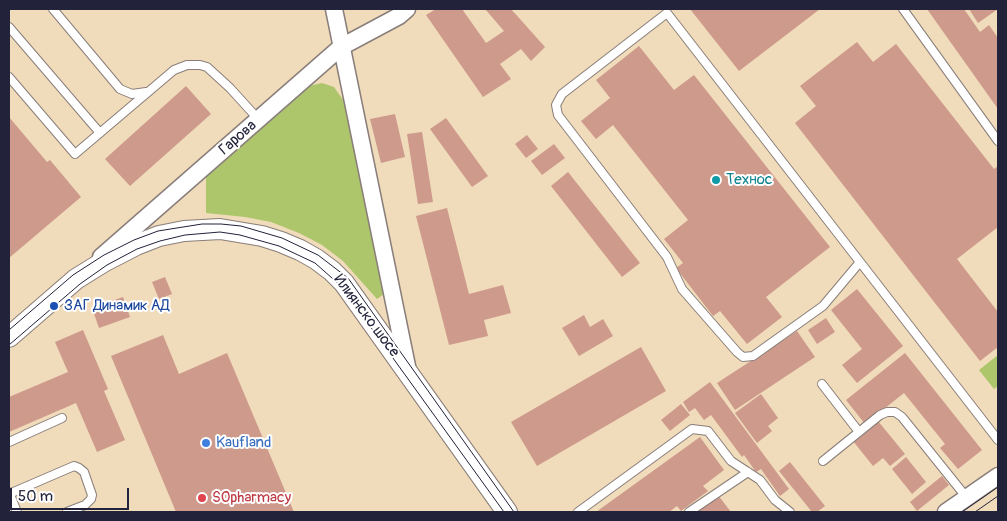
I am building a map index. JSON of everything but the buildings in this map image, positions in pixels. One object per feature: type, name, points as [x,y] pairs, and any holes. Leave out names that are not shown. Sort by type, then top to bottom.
[{"type":"street","points":[[334,9],[408,372]]},
{"type":"street","name":"Гарова","points":[[76,279],[341,47],[399,16],[407,9]]},
{"type":"street","name":"Илиянско шосе","points":[[9,337],[76,279],[136,245],[159,236],[184,231],[220,228],[262,236],[300,250],[332,271],[354,296],[508,512]]},
{"type":"street","points":[[946,512],[998,476]]},
{"type":"lane","points":[[53,9],[120,89],[132,94],[150,90]]},
{"type":"lane","points":[[903,9],[998,141]]},
{"type":"lane","points":[[860,262],[824,306],[752,356],[743,357],[682,288],[667,258],[558,115],[556,105],[562,94],[667,13],[998,440]]},
{"type":"lane","points":[[9,27],[100,133]]},
{"type":"lane","points":[[9,77],[75,154],[150,90],[180,67],[187,65],[206,67],[230,88],[259,120]]},
{"type":"lane","points":[[822,384],[859,432]]},
{"type":"lane","points":[[823,461],[880,415],[887,412],[895,412],[902,417],[967,498]]},
{"type":"lane","points":[[9,442],[62,418]]},
{"type":"lane","points":[[578,512],[692,429],[708,431],[731,462],[760,480],[775,500],[790,512]]},
{"type":"lane","points":[[17,512],[9,493],[74,466],[84,472],[92,495],[91,500],[85,505],[67,512]]},
{"type":"lane","points":[[689,512],[748,472]]},
{"type":"green space","points":[[322,83],[334,87],[344,101],[384,294],[377,299],[343,261],[322,245],[299,233],[271,222],[206,213],[206,177],[309,86]]},
{"type":"green space","points":[[998,355],[998,386],[994,389],[979,370]]},
{"type":"tram line","points":[[9,330],[73,275],[104,255],[134,240],[158,231],[202,224],[221,224],[241,226],[282,238],[318,255],[348,278],[514,512]]},
{"type":"tram line","points":[[9,345],[80,284],[107,265],[137,249],[185,235],[220,232],[240,235],[279,246],[315,263],[341,286],[504,512]]},
{"type":"tram line","points":[[962,512],[998,487]]},
{"type":"tram line","points":[[975,512],[998,496]]},
{"type":"place","name":"Технос","points":[[716,180]]},
{"type":"place","name":"ЗАГ Динамик АД","points":[[54,306]]},
{"type":"place","name":"Kaufland","points":[[206,443]]},
{"type":"place","name":"SOpharmacy","points":[[202,498]]}]
